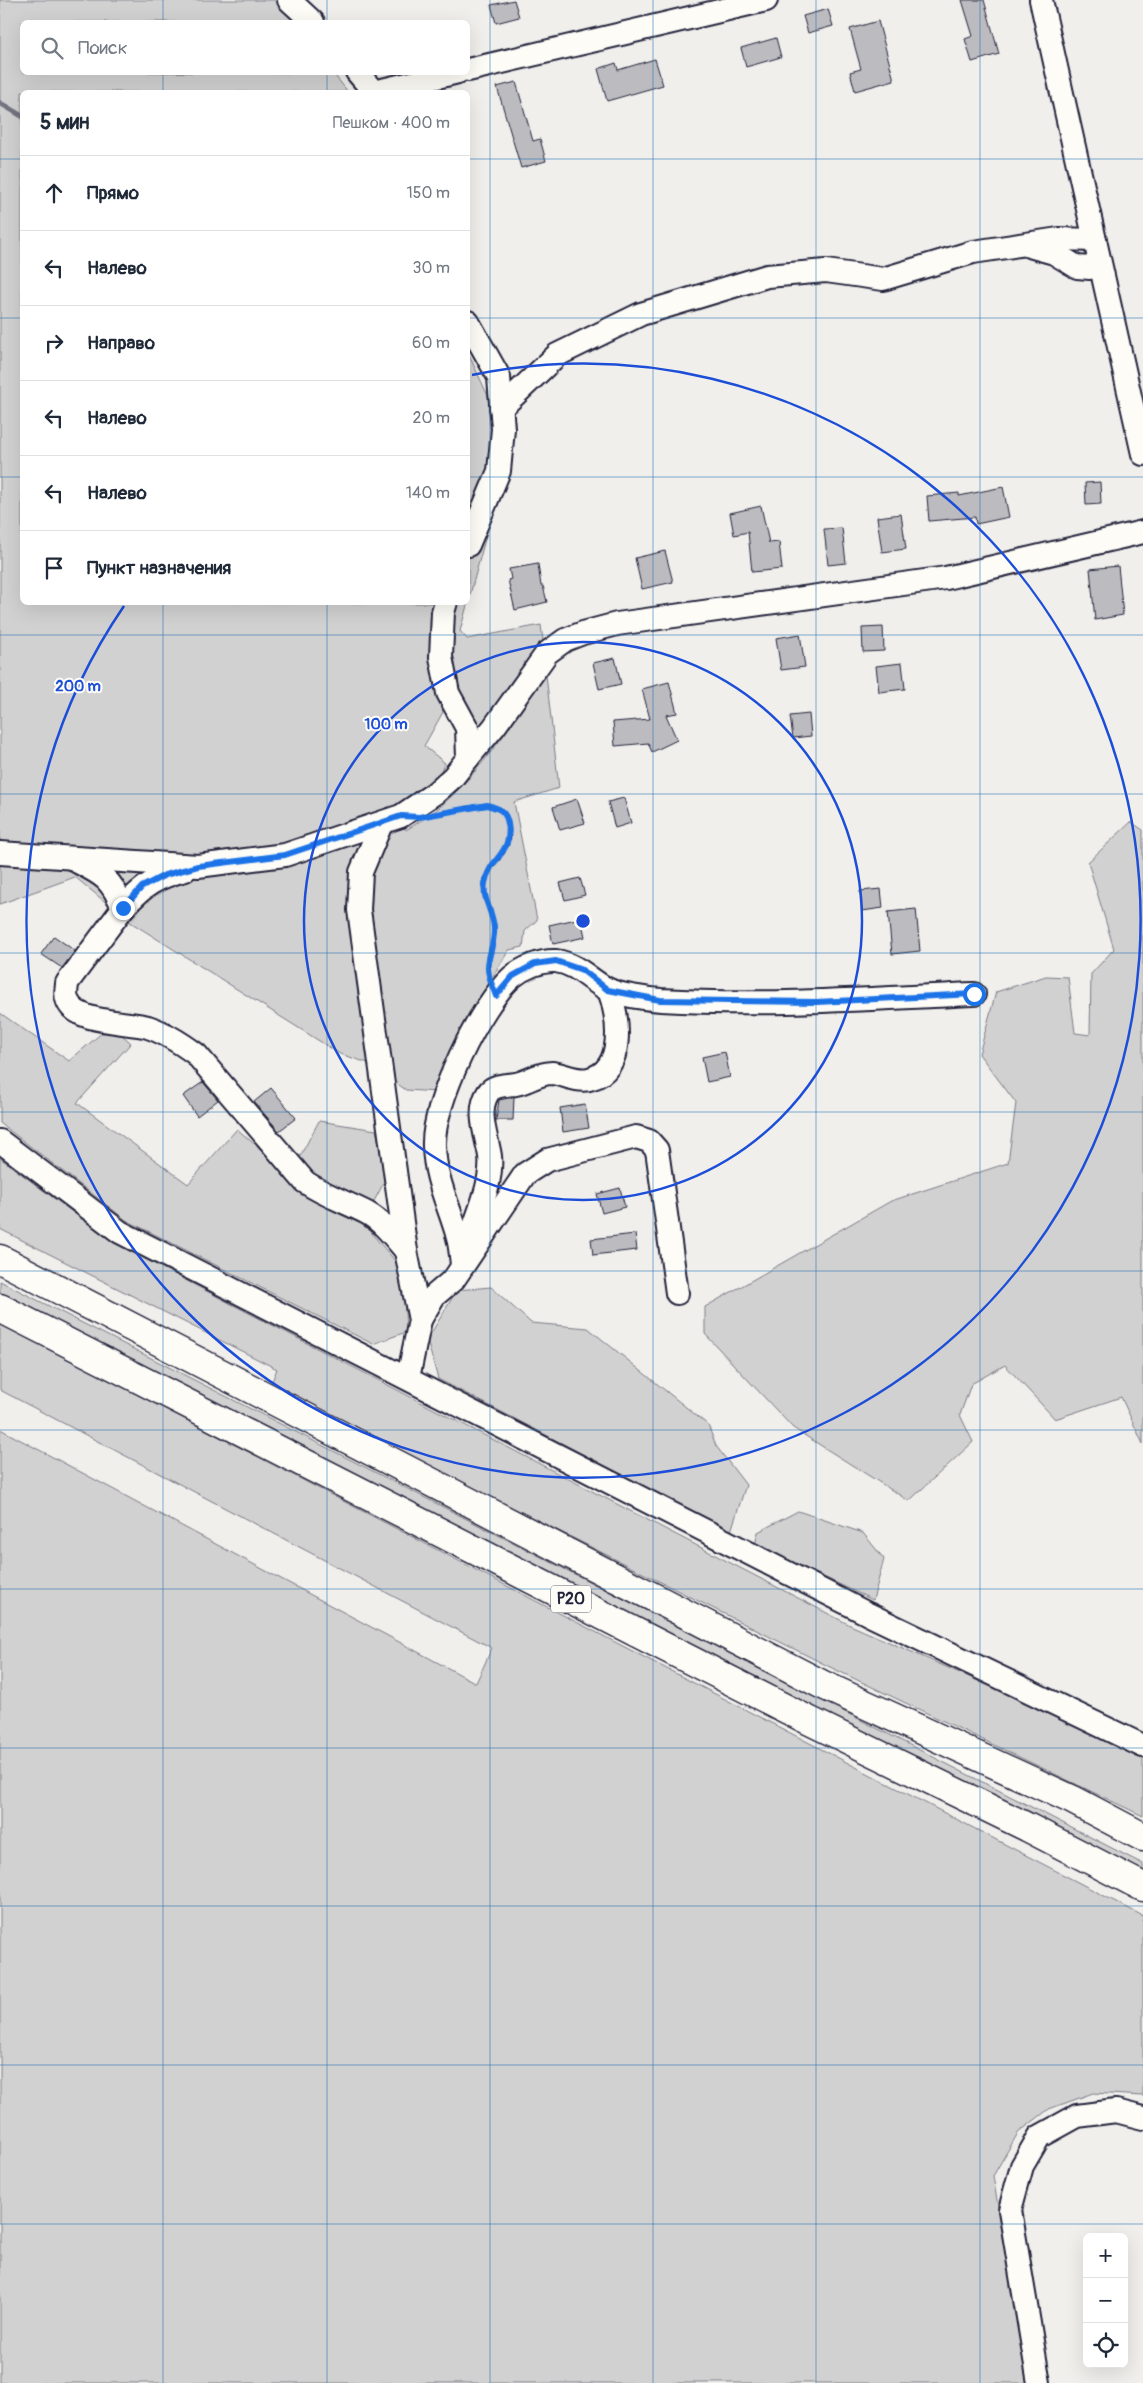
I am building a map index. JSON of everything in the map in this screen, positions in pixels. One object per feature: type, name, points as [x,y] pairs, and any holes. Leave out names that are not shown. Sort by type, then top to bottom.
[{"type":"main road","name":"Р20","points":[[0,1259],[821,1684],[1073,1800],[1143,1837]]},
{"type":"main road","name":"Р20","points":[[0,1308],[804,1718],[1027,1827],[1143,1887]]},
{"type":"street","points":[[289,0],[311,20]]},
{"type":"street","points":[[470,70],[766,0]]},
{"type":"street","points":[[1041,0],[1143,454]]},
{"type":"street","points":[[359,75],[372,90]]},
{"type":"street","points":[[382,90],[445,75]]},
{"type":"street","points":[[502,408],[557,355],[640,314],[767,276],[826,271],[883,279],[973,252],[1059,239],[1097,250]]},
{"type":"street","points":[[470,326],[499,377],[503,429],[500,471],[470,540]]},
{"type":"street","points":[[406,1251],[386,1227],[368,1214],[325,1196],[305,1182],[196,1054],[180,1042],[148,1027],[91,1018],[73,1010],[66,998],[67,983],[123,908],[142,887],[165,875],[198,866],[285,855],[401,816],[435,794],[453,777],[494,728],[547,653],[565,640],[583,633],[618,624],[946,578],[1143,532]]},
{"type":"street","points":[[445,605],[443,612],[441,657],[448,693],[467,728],[468,758]]},
{"type":"street","points":[[381,824],[361,872],[359,910],[406,1251],[420,1320]]},
{"type":"street","points":[[0,853],[198,866]]},
{"type":"street","points":[[71,858],[99,873],[115,886],[123,908]]},
{"type":"street","points":[[462,1265],[458,1235],[440,1189],[434,1147],[435,1121],[446,1088],[464,1050],[496,996],[513,976],[535,964],[556,961],[582,970],[608,990],[660,1000],[817,1002],[974,994]]},
{"type":"street","points":[[462,1265],[488,1182],[490,1157],[484,1131],[484,1100],[489,1091],[497,1086],[519,1083],[534,1076],[551,1073],[588,1079],[602,1074],[612,1062],[615,1050],[614,1005],[608,990]]},
{"type":"street","points":[[408,1378],[420,1320],[434,1296],[454,1279],[525,1174],[547,1160],[636,1137],[649,1140],[657,1150],[677,1292]]},
{"type":"street","points":[[0,1141],[120,1232],[868,1614],[1143,1746]]},
{"type":"street","points":[[1039,2383],[1010,2210],[1022,2166],[1040,2137],[1077,2116],[1116,2111],[1143,2118]]},
{"type":"path","points":[[436,814],[487,805],[498,808],[507,816],[510,836],[507,846],[485,881],[485,894],[494,925],[494,937],[488,968],[496,996]]},
{"type":"shaded area","points":[[0,0],[274,0],[283,6],[294,20],[20,20],[20,75],[335,75],[346,90],[20,90],[20,605],[440,605],[431,662],[443,712],[424,746],[445,763],[432,788],[393,813],[406,830],[437,809],[456,792],[497,744],[546,675],[559,788],[514,802],[537,920],[525,931],[523,947],[509,950],[466,1021],[457,1054],[438,1092],[406,1090],[368,1063],[340,1054],[127,920],[75,877],[0,904]]},
{"type":"shaded area","points":[[470,357],[496,413],[495,468],[470,528]]},
{"type":"shaded area","points":[[501,481],[470,595],[470,551]]},
{"type":"shaded area","points":[[451,605],[467,605],[460,631],[467,639],[541,625],[544,649],[484,729],[478,728],[453,684]]},
{"type":"shaded area","points":[[1131,822],[1143,830],[1143,1444],[1121,1397],[1055,1419],[1005,1365],[971,1384],[960,1415],[973,1442],[909,1501],[793,1428],[705,1334],[705,1307],[891,1201],[1008,1163],[1016,1103],[979,1054],[996,992],[1046,976],[1068,977],[1075,1033],[1090,1035],[1091,974],[1114,949],[1088,862]]},
{"type":"shaded area","points":[[0,1013],[69,1061],[111,1025],[131,1043],[77,1103],[188,1184],[237,1129],[290,1175],[319,1121],[376,1130],[387,1177],[373,1203],[373,1235],[403,1270],[406,1332],[373,1344],[126,1220],[0,1123]]},
{"type":"shaded area","points":[[0,1158],[114,1243],[850,1625],[1143,1753],[1143,1816],[830,1667],[270,1386],[277,1369],[0,1229]]},
{"type":"shaded area","points":[[0,1281],[1143,1864],[1143,1879],[0,1297]]},
{"type":"shaded area","points":[[491,1287],[531,1323],[588,1328],[708,1425],[716,1446],[746,1485],[731,1531],[438,1379],[427,1340],[457,1290]]},
{"type":"shaded area","points":[[0,1323],[1143,1916],[1143,2096],[1093,2093],[1049,2109],[1018,2133],[993,2176],[1027,2383],[0,2383],[0,1429],[476,1683],[492,1648],[0,1390]]},
{"type":"shaded area","points":[[798,1511],[863,1533],[884,1559],[873,1600],[755,1545],[758,1532]]},
{"type":"building","points":[[514,0],[519,17],[496,23],[491,5]]},
{"type":"building","points":[[962,0],[984,0],[999,54],[972,62],[965,39],[973,36]]},
{"type":"building","points":[[828,9],[833,26],[808,33],[803,16]]},
{"type":"building","points":[[878,21],[894,80],[855,91],[850,72],[861,69],[850,29]]},
{"type":"building","points":[[776,38],[781,57],[746,67],[741,48]]},
{"type":"building","points":[[655,59],[663,85],[607,101],[598,69],[616,63],[618,70]]},
{"type":"building","points":[[516,82],[533,141],[540,139],[546,161],[521,168],[497,87]]},
{"type":"building","points":[[1100,482],[1101,504],[1086,505],[1085,483]]},
{"type":"building","points":[[1003,487],[1009,517],[976,524],[975,517],[929,521],[927,496],[959,493],[959,496]]},
{"type":"building","points":[[761,506],[769,543],[779,542],[782,569],[752,572],[748,532],[734,535],[730,513]]},
{"type":"building","points":[[901,514],[906,549],[882,552],[877,517]]},
{"type":"building","points":[[842,528],[846,563],[828,565],[824,529]]},
{"type":"building","points":[[665,551],[673,582],[642,589],[635,558]]},
{"type":"building","points":[[538,564],[541,586],[543,586],[547,602],[515,610],[508,580],[511,579],[509,569]]},
{"type":"building","points":[[1118,566],[1123,615],[1095,620],[1090,569]]},
{"type":"building","points":[[883,627],[884,651],[863,652],[862,628]]},
{"type":"building","points":[[800,634],[805,667],[781,670],[776,638]]},
{"type":"building","points":[[615,658],[621,684],[599,689],[593,663]]},
{"type":"building","points":[[902,663],[905,689],[879,692],[876,666]]},
{"type":"building","points":[[669,682],[677,713],[666,715],[677,740],[652,752],[648,743],[615,746],[613,722],[650,719],[642,689]]},
{"type":"building","points":[[809,714],[811,736],[793,738],[790,716]]},
{"type":"building","points":[[624,798],[631,823],[615,828],[608,802]]},
{"type":"building","points":[[577,799],[585,823],[560,830],[553,807]]},
{"type":"building","points":[[580,878],[585,895],[565,900],[560,883]]},
{"type":"building","points":[[881,889],[883,908],[862,911],[860,891]]},
{"type":"building","points":[[916,909],[920,951],[892,954],[888,912]]},
{"type":"building","points":[[581,918],[585,937],[553,944],[549,925]]},
{"type":"building","points":[[54,936],[75,951],[62,968],[41,954]]},
{"type":"building","points":[[725,1052],[730,1077],[707,1082],[702,1057]]},
{"type":"building","points":[[203,1082],[218,1100],[197,1116],[183,1096]]},
{"type":"building","points":[[271,1088],[296,1118],[279,1131],[254,1102]]},
{"type":"building","points":[[514,1097],[513,1120],[496,1120],[499,1100]]},
{"type":"building","points":[[585,1104],[589,1128],[563,1132],[560,1108]]},
{"type":"building","points":[[620,1188],[625,1207],[602,1213],[597,1194]]},
{"type":"building","points":[[635,1234],[637,1250],[593,1255],[591,1239]]},
{"type":"waterway","points":[[0,103],[20,115]]},
{"type":"route","points":[[123,908],[142,887],[165,875],[198,866],[285,855],[401,816],[419,817],[487,805],[498,808],[507,816],[510,836],[507,846],[485,881],[485,894],[494,925],[494,937],[488,968],[496,996],[513,976],[535,964],[556,961],[582,970],[608,990],[660,1000],[817,1002],[974,994]]}]
